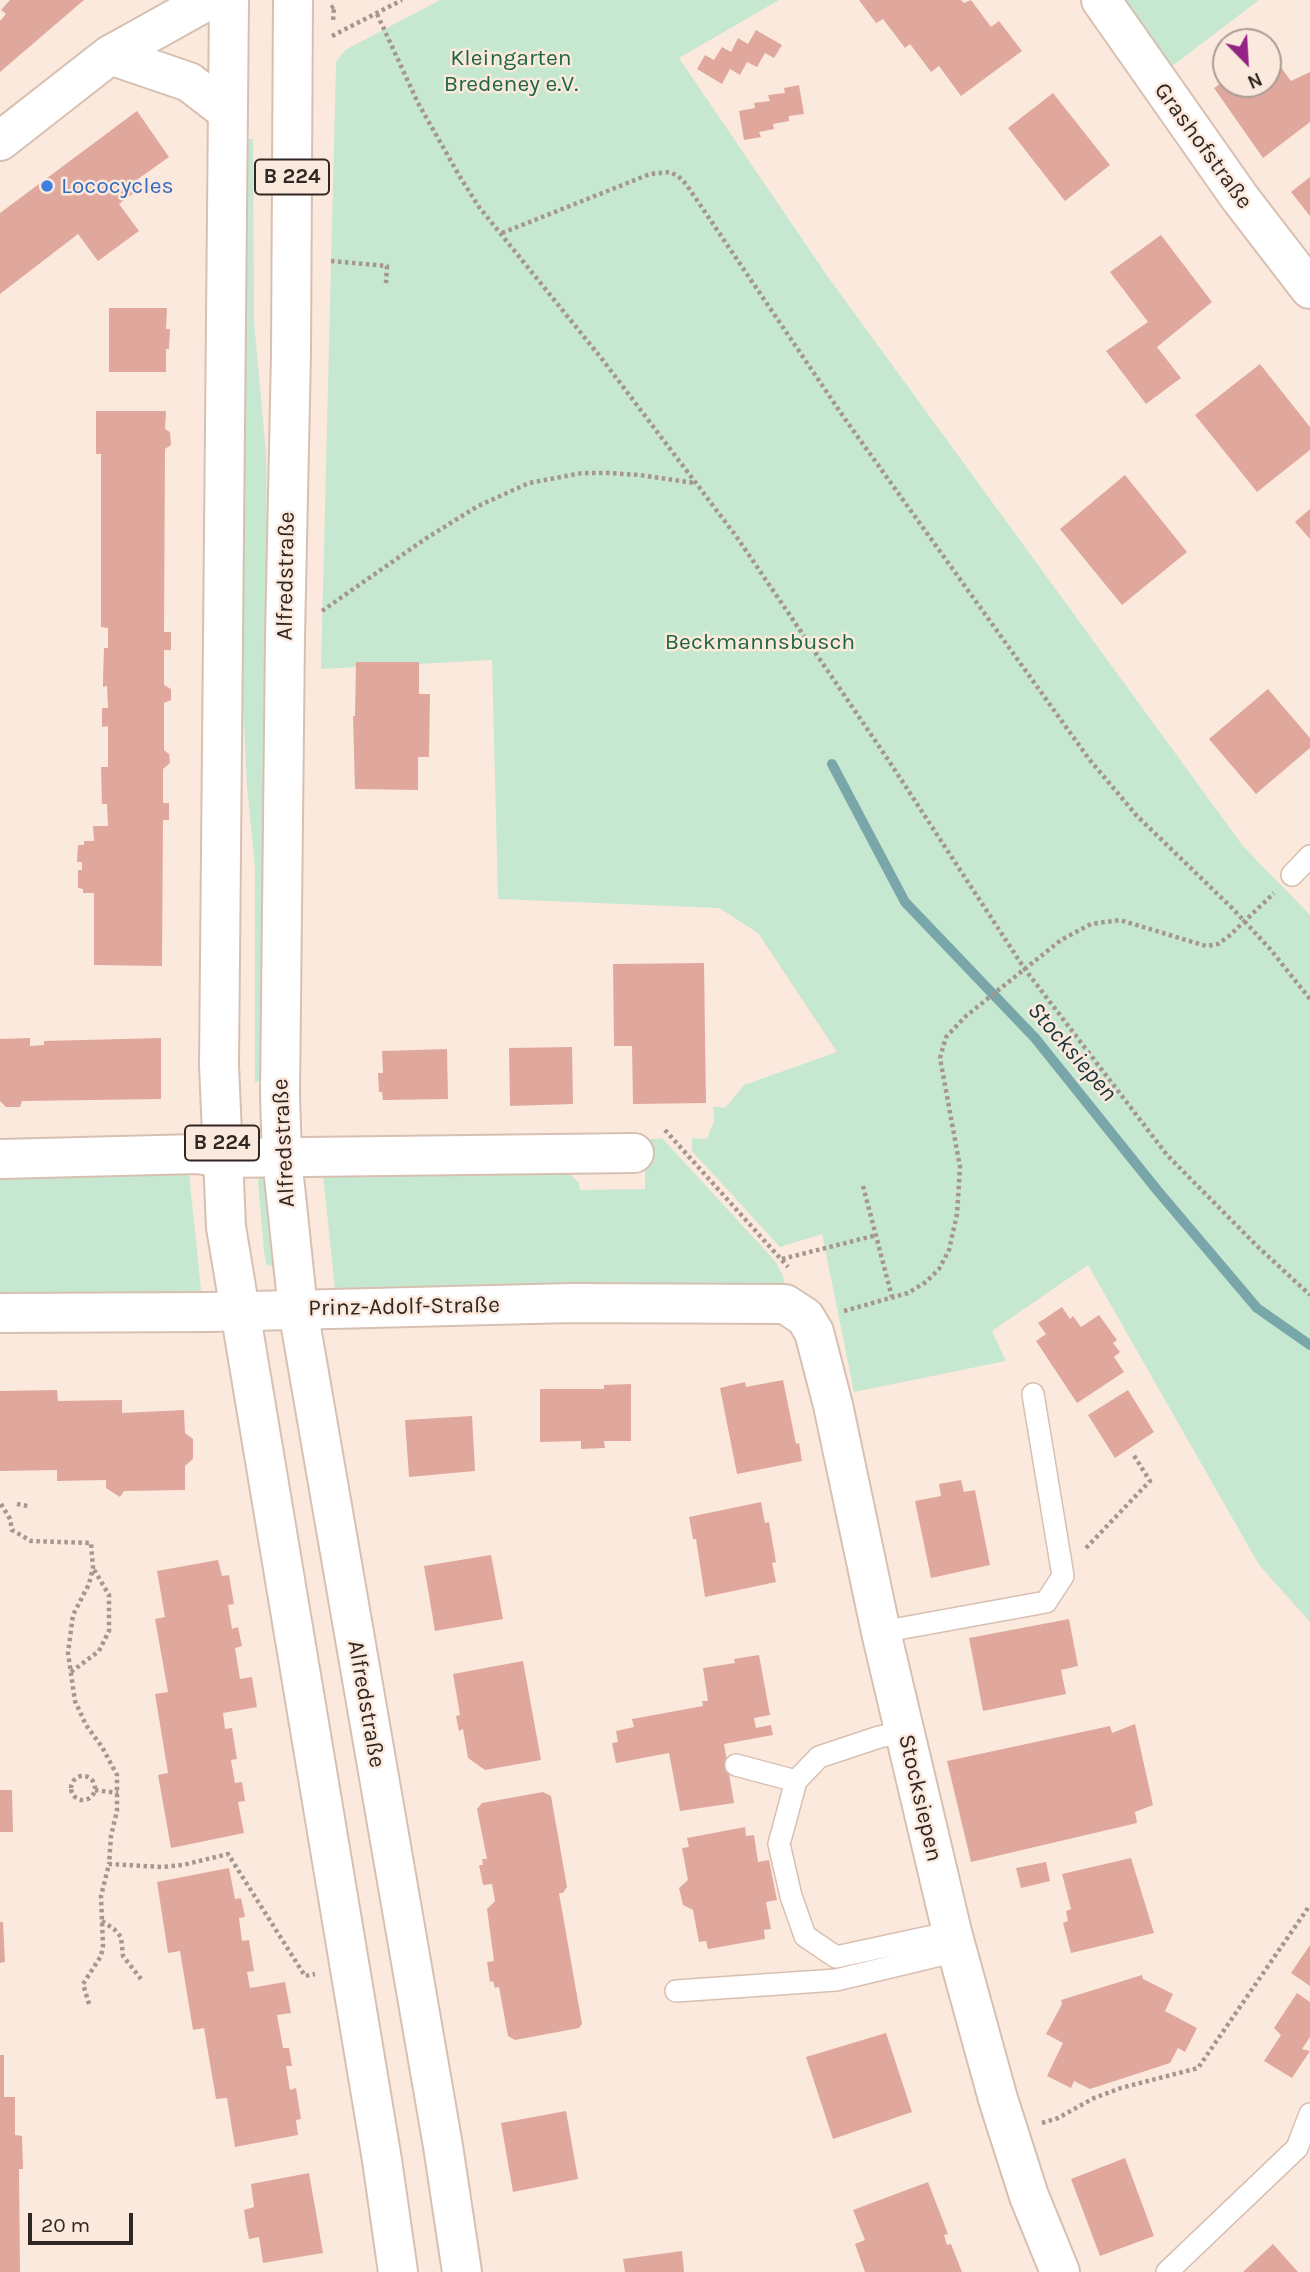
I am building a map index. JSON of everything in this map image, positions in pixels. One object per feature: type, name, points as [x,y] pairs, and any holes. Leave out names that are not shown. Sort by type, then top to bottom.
[{"type":"main road","points":[[110,55],[152,0]]},
{"type":"main road","points":[[0,141],[110,55],[209,0]]},
{"type":"main road","name":"B 224","points":[[229,0],[219,1051],[226,1227],[382,2160],[398,2272]]},
{"type":"main road","name":"Alfredstraße","points":[[293,0],[291,354],[280,1095],[282,1158],[298,1310],[441,2133],[462,2272]]},
{"type":"main road","name":"Grashofstraße","points":[[1101,0],[1224,176],[1310,289]]},
{"type":"main road","points":[[110,55],[188,82],[228,112]]},
{"type":"main road","points":[[0,1159],[198,1154],[222,1158],[282,1158],[634,1153]]},
{"type":"main road","name":"Prinz-Adolf-Straße","points":[[0,1313],[211,1312],[572,1303],[785,1304],[805,1317]]},
{"type":"main road","name":"Stocksiepen","points":[[805,1317],[814,1332],[832,1405],[881,1632],[955,1942],[998,2099],[1029,2196],[1060,2272]]},
{"type":"lane","points":[[1292,875],[1310,856]]},
{"type":"lane","points":[[881,1632],[1046,1602],[1063,1576],[1034,1394]]},
{"type":"lane","points":[[904,1732],[879,1737],[818,1757],[796,1781],[779,1844],[791,1896],[805,1936],[836,1957],[955,1942]]},
{"type":"lane","points":[[736,1765],[796,1781]]},
{"type":"lane","points":[[676,1991],[836,1980],[955,1942]]},
{"type":"lane","points":[[1167,2272],[1297,2148],[1310,2114]]},
{"type":"path","points":[[332,36],[402,0]]},
{"type":"path","points":[[377,14],[418,103],[479,207],[601,359],[774,591],[1024,968],[1167,1155],[1257,1247],[1310,1295]]},
{"type":"path","points":[[502,233],[650,174],[670,172],[678,176],[845,419],[1089,759],[1137,816],[1270,949],[1310,999]]},
{"type":"path","points":[[331,261],[387,266],[386,283]]},
{"type":"path","points":[[285,637],[425,539],[478,506],[529,483],[582,473],[608,472],[695,483]]},
{"type":"path","points":[[634,1153],[640,1131],[666,1130],[782,1259],[799,1286],[805,1317],[843,1312],[908,1293],[926,1282],[939,1269],[949,1250],[954,1232],[960,1167],[940,1058],[946,1037],[1024,968],[1061,940],[1091,924],[1120,920],[1206,946],[1219,944],[1261,905]]},
{"type":"path","points":[[863,1186],[892,1297]]},
{"type":"path","points":[[782,1259],[877,1235]]},
{"type":"path","points":[[1060,1560],[1084,1551],[1150,1481],[1132,1454]]},
{"type":"path","points":[[1,1504],[10,1519],[12,1530],[31,1541],[91,1544],[93,1568],[89,1584],[73,1615],[68,1653],[75,1701],[86,1725],[117,1775],[118,1793],[109,1864],[101,1896],[101,1956],[83,1984],[89,2004]]},
{"type":"path","points":[[17,1504],[28,1506]]},
{"type":"path","points":[[71,1672],[99,1651],[109,1631],[109,1595],[93,1568]]},
{"type":"path","points":[[87,1777],[93,1782],[95,1790],[92,1797],[83,1801],[74,1797],[71,1786],[77,1778],[87,1777]]},
{"type":"path","points":[[95,1790],[118,1793]]},
{"type":"path","points":[[109,1864],[162,1867],[228,1854],[305,1976],[326,1972]]},
{"type":"path","points":[[1035,2125],[1059,2118],[1094,2098],[1121,2088],[1198,2068],[1310,1905]]},
{"type":"path","points":[[102,1921],[114,1928],[121,1937],[123,1955],[141,1979]]},
{"type":"green space","name":"Beckmannsbusch","points":[[440,0],[779,0],[679,58],[828,277],[1243,846],[1310,915],[1310,1622],[1259,1565],[1088,1265],[992,1331],[1006,1361],[854,1392],[822,1234],[780,1247],[692,1151],[692,1138],[707,1139],[714,1121],[713,1106],[725,1108],[744,1085],[837,1052],[758,933],[719,908],[498,899],[492,660],[321,669],[336,62],[345,50]]},
{"type":"green space","points":[[1111,0],[1259,0],[1222,28],[1212,28],[1212,36],[1163,73]]},
{"type":"green space","points":[[245,139],[253,139],[254,321],[266,452],[268,632],[263,1081],[255,1082],[255,868],[243,705]]},
{"type":"green space","points":[[662,1138],[776,1262],[785,1287],[449,1291],[335,1289],[323,1175],[566,1170],[579,1183],[580,1190],[645,1189],[645,1140]]},
{"type":"green space","points":[[0,1169],[189,1173],[201,1290],[188,1294],[0,1296]]},
{"type":"green space","points":[[263,1175],[266,1178],[274,1263],[271,1266],[266,1264],[264,1251],[258,1182]]},
{"type":"building","points":[[10,0],[84,0],[0,72],[0,21],[6,14],[1,10]]},
{"type":"building","points":[[859,0],[961,0],[964,3],[971,0],[991,27],[999,21],[1022,51],[961,96],[939,66],[931,72],[910,44],[905,48],[883,19],[876,23]]},
{"type":"building","points":[[756,30],[782,45],[774,58],[765,53],[757,67],[747,62],[740,75],[730,69],[722,84],[697,69],[705,55],[714,60],[722,47],[731,52],[738,38],[748,44]]},
{"type":"building","points":[[1282,69],[1291,81],[1310,72],[1310,122],[1263,158],[1221,98],[1282,98]]},
{"type":"building","points":[[799,85],[804,114],[789,116],[789,121],[773,124],[774,129],[759,132],[761,137],[744,140],[739,111],[755,108],[754,103],[770,101],[768,95],[785,93],[784,88]]},
{"type":"building","points":[[1053,93],[1110,165],[1065,201],[1008,128]]},
{"type":"building","points":[[137,111],[169,157],[138,179],[143,186],[119,204],[139,231],[98,261],[78,234],[0,294],[0,213]]},
{"type":"building","points":[[1310,177],[1310,216],[1291,192]]},
{"type":"building","points":[[1161,235],[1212,302],[1157,347],[1181,378],[1146,404],[1106,351],[1148,322],[1110,272]]},
{"type":"building","points":[[109,308],[167,308],[166,329],[170,329],[169,349],[166,349],[166,372],[109,372]]},
{"type":"building","points":[[1260,364],[1310,427],[1310,450],[1257,492],[1195,415]]},
{"type":"building","points":[[96,411],[166,411],[165,429],[170,432],[171,445],[165,449],[164,632],[171,632],[171,650],[164,650],[164,685],[171,689],[171,700],[164,703],[164,750],[169,754],[170,763],[163,769],[163,803],[169,803],[169,820],[163,820],[162,966],[94,965],[94,893],[83,893],[83,889],[78,888],[78,870],[82,870],[82,862],[77,862],[78,845],[84,845],[84,841],[94,841],[93,826],[108,826],[107,804],[102,804],[101,767],[108,767],[108,726],[102,727],[102,708],[108,708],[107,686],[103,687],[103,678],[108,628],[101,627],[101,454],[96,454]]},
{"type":"building","points":[[1125,475],[1187,552],[1122,605],[1060,529]]},
{"type":"building","points":[[1310,509],[1310,539],[1295,522]]},
{"type":"building","points":[[356,662],[419,662],[419,694],[430,694],[429,757],[418,757],[418,790],[355,789],[353,716]]},
{"type":"building","points":[[1268,689],[1310,738],[1310,748],[1256,794],[1209,739]]},
{"type":"building","points":[[704,963],[706,1103],[633,1104],[632,1046],[614,1046],[613,964]]},
{"type":"building","points":[[30,1038],[30,1046],[44,1045],[44,1041],[161,1038],[161,1099],[22,1101],[20,1107],[6,1107],[0,1101],[0,1039]]},
{"type":"building","points":[[572,1047],[573,1104],[510,1106],[509,1048]]},
{"type":"building","points":[[447,1049],[448,1099],[383,1100],[382,1092],[379,1092],[378,1073],[383,1073],[382,1051]]},
{"type":"building","points":[[1062,1307],[1070,1319],[1073,1316],[1081,1327],[1099,1315],[1117,1340],[1113,1343],[1120,1352],[1114,1357],[1124,1372],[1077,1403],[1036,1341],[1046,1334],[1038,1323]]},
{"type":"building","points":[[783,1380],[802,1461],[737,1474],[720,1388],[745,1382],[746,1387]]},
{"type":"building","points":[[631,1384],[631,1441],[604,1441],[605,1448],[581,1449],[581,1441],[540,1442],[540,1389],[604,1389],[604,1385]]},
{"type":"building","points":[[57,1390],[58,1401],[122,1400],[122,1413],[184,1410],[185,1433],[193,1439],[193,1459],[185,1466],[185,1490],[124,1491],[120,1497],[106,1488],[106,1480],[57,1481],[57,1470],[0,1471],[0,1391]]},
{"type":"building","points":[[1128,1390],[1154,1432],[1115,1458],[1088,1415]]},
{"type":"building","points":[[472,1416],[475,1471],[409,1477],[405,1420]]},
{"type":"building","points":[[961,1480],[964,1492],[975,1490],[990,1565],[931,1578],[915,1501],[941,1496],[939,1484]]},
{"type":"building","points":[[761,1502],[765,1523],[769,1522],[776,1562],[772,1563],[776,1582],[705,1597],[696,1539],[693,1539],[689,1517]]},
{"type":"building","points":[[491,1555],[503,1619],[435,1631],[424,1566]]},
{"type":"building","points":[[218,1560],[222,1576],[229,1575],[234,1604],[228,1605],[232,1629],[238,1627],[242,1646],[235,1648],[240,1679],[252,1677],[257,1707],[223,1713],[225,1729],[232,1728],[237,1759],[231,1760],[235,1783],[242,1782],[245,1801],[238,1802],[244,1833],[171,1848],[158,1775],[168,1773],[155,1694],[168,1692],[155,1619],[165,1617],[157,1571]]},
{"type":"building","points":[[1069,1619],[1078,1666],[1061,1670],[1066,1694],[983,1711],[969,1638]]},
{"type":"building","points":[[759,1655],[770,1715],[754,1718],[756,1728],[771,1725],[773,1735],[724,1744],[734,1803],[680,1811],[669,1753],[616,1763],[612,1743],[618,1742],[616,1731],[634,1727],[632,1719],[703,1706],[702,1701],[708,1701],[703,1668],[735,1663],[734,1659]]},
{"type":"building","points":[[523,1661],[541,1760],[485,1770],[468,1758],[463,1729],[459,1731],[456,1716],[460,1715],[453,1674]]},
{"type":"building","points":[[1135,1724],[1153,1805],[1135,1812],[1137,1823],[971,1862],[947,1761],[1110,1726],[1112,1733]]},
{"type":"building","points":[[0,1790],[12,1790],[13,1832],[0,1832]]},
{"type":"building","points":[[543,1792],[551,1796],[567,1887],[563,1893],[559,1893],[582,2024],[579,2028],[515,2040],[508,2036],[499,1987],[495,1988],[493,1981],[490,1982],[487,1962],[494,1961],[487,1909],[495,1901],[492,1884],[483,1885],[479,1865],[483,1865],[482,1859],[487,1859],[477,1809],[482,1803]]},
{"type":"building","points":[[745,1827],[746,1836],[754,1835],[758,1862],[769,1860],[777,1900],[766,1902],[771,1929],[764,1930],[765,1939],[708,1949],[706,1941],[699,1942],[693,1910],[683,1905],[679,1888],[688,1880],[682,1848],[689,1847],[687,1838]]},
{"type":"building","points":[[1131,1858],[1154,1933],[1071,1953],[1063,1923],[1068,1921],[1066,1911],[1071,1909],[1062,1874]]},
{"type":"building","points":[[1046,1862],[1050,1881],[1021,1888],[1016,1868]]},
{"type":"building","points":[[229,1868],[235,1899],[241,1898],[245,1917],[239,1918],[242,1941],[249,1940],[254,1971],[247,1972],[250,1988],[285,1982],[291,2013],[277,2015],[283,2048],[289,2048],[292,2066],[286,2066],[290,2090],[296,2088],[301,2119],[296,2120],[298,2135],[235,2147],[227,2098],[216,2099],[204,2028],[193,2030],[180,1951],[168,1953],[157,1882]]},
{"type":"building","points":[[0,1922],[3,1922],[5,1962],[0,1963]]},
{"type":"building","points":[[1310,1945],[1310,1986],[1291,1973]]},
{"type":"building","points":[[1142,1975],[1143,1979],[1173,1994],[1165,2011],[1197,2028],[1185,2052],[1178,2048],[1170,2063],[1090,2089],[1074,2081],[1071,2088],[1047,2076],[1063,2043],[1046,2034],[1062,2004],[1061,2000]]},
{"type":"building","points":[[1297,1993],[1310,2002],[1310,2037],[1302,2049],[1310,2051],[1292,2078],[1264,2061],[1281,2035],[1274,2028]]},
{"type":"building","points":[[886,2033],[912,2112],[833,2139],[806,2057]]},
{"type":"building","points":[[0,2055],[4,2055],[4,2097],[15,2097],[15,2135],[22,2136],[23,2169],[19,2169],[20,2272],[0,2272]]},
{"type":"building","points":[[566,2111],[578,2179],[513,2192],[501,2123]]},
{"type":"building","points":[[1125,2158],[1154,2236],[1100,2256],[1071,2179]]},
{"type":"building","points":[[309,2173],[323,2253],[263,2263],[259,2237],[249,2239],[246,2224],[244,2210],[254,2207],[251,2184]]},
{"type":"building","points":[[928,2182],[948,2234],[944,2235],[947,2245],[951,2244],[962,2272],[865,2272],[855,2244],[865,2240],[853,2210]]},
{"type":"building","points":[[1273,2244],[1298,2272],[1243,2272],[1261,2255]]},
{"type":"building","points":[[682,2251],[684,2272],[625,2272],[623,2259]]},
{"type":"waterway","name":"Stocksiepen","points":[[832,764],[905,902],[1035,1038],[1157,1190],[1257,1308],[1310,1345]]},
{"type":"place","name":"Lococycles","points":[[47,186]]},
{"type":"park label","name":"Kleingarten Bredeney e.V.","points":[[511,71]]}]
